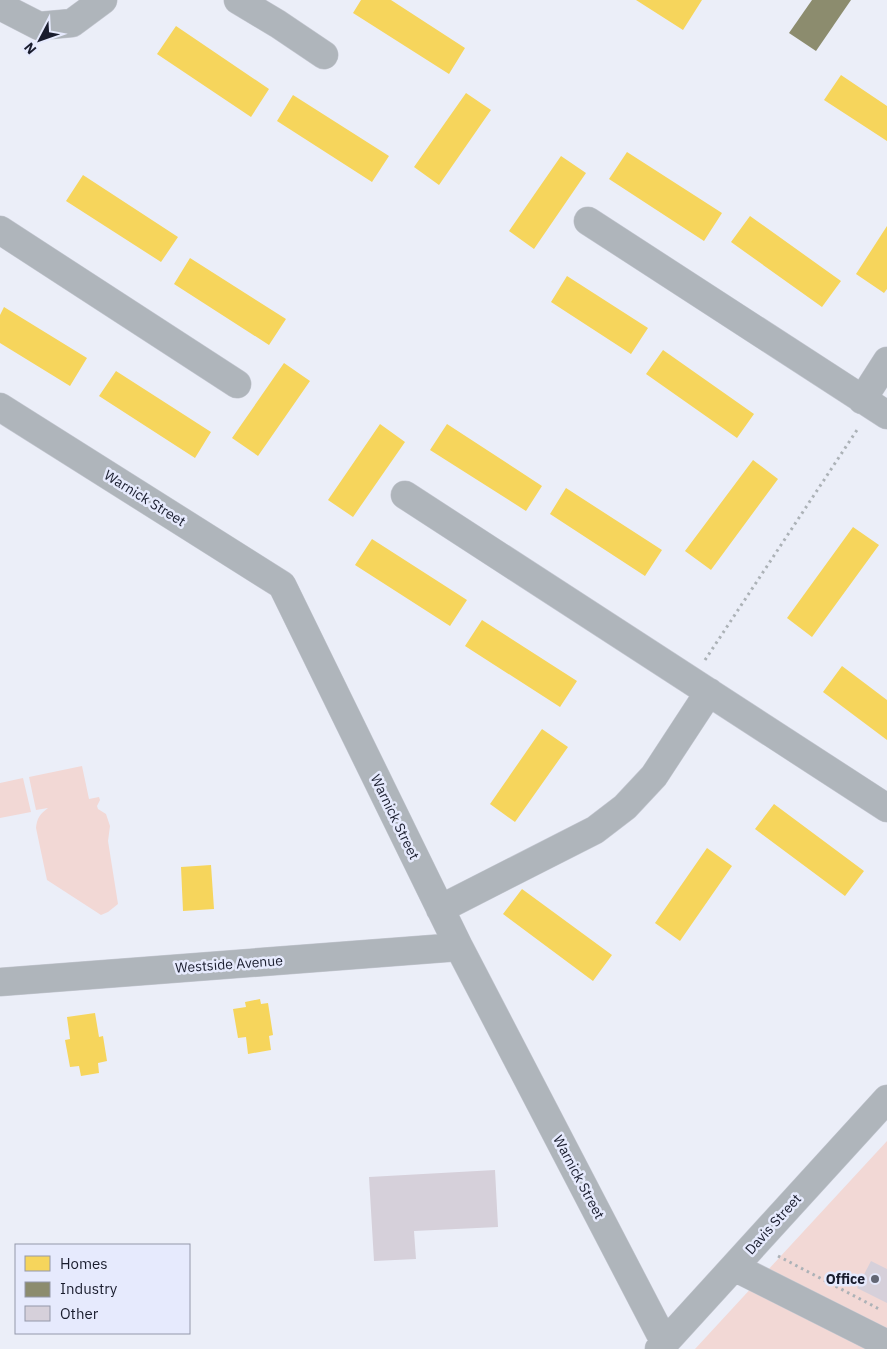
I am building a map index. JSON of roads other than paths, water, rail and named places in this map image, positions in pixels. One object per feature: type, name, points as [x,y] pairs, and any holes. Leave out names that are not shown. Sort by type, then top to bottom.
[{"type":"street","points":[[0,6],[38,26],[72,23],[103,0]]},
{"type":"street","points":[[238,0],[324,55]]},
{"type":"street","points":[[588,221],[874,407],[887,361]]},
{"type":"street","points":[[0,230],[237,384]]},
{"type":"street","name":"Warnick Street","points":[[0,407],[282,585],[440,909],[662,1346]]},
{"type":"street","points":[[405,495],[887,808]]},
{"type":"street","points":[[440,909],[595,830],[625,807],[654,776],[700,687]]},
{"type":"street","name":"Westside Avenue","points":[[0,982],[459,947]]},
{"type":"street","name":"Davis Street","points":[[662,1346],[887,1098]]},
{"type":"street","points":[[734,1267],[887,1344]]},
{"type":"place","name":"Office","points":[[875,1279]]}]
